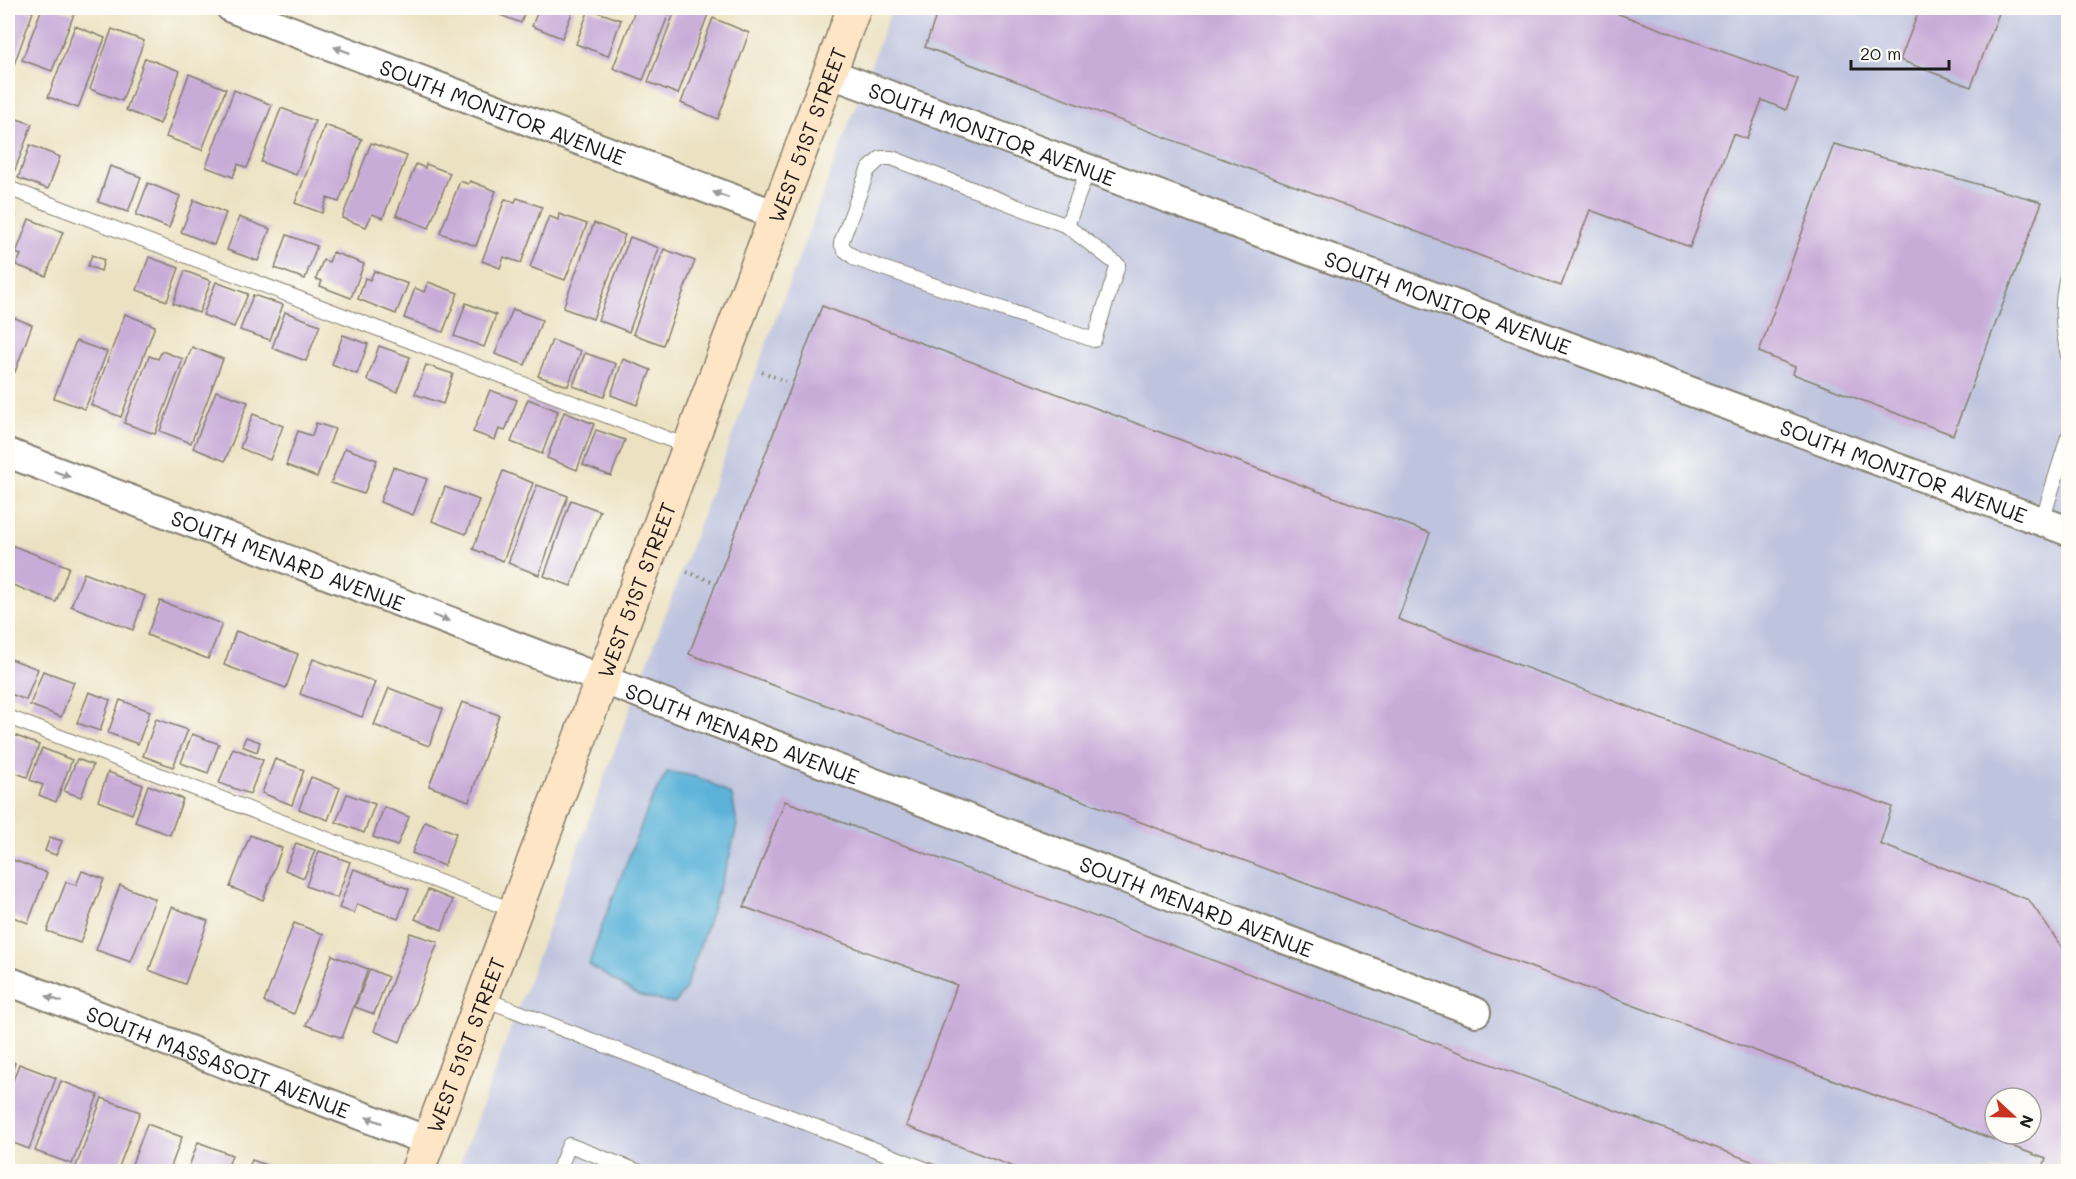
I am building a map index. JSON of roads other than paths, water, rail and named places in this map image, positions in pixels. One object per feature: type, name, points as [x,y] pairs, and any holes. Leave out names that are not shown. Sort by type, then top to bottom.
[{"type":"street","name":"SOUTH MONITOR AVENUE","points":[[231,8],[776,215]]},
{"type":"street","name":"WEST 51ST STREET","points":[[417,1172],[854,8]]},
{"type":"street","name":"SOUTH MONITOR AVENUE","points":[[829,73],[2068,531]]},
{"type":"street","name":"SOUTH MENARD AVENUE","points":[[8,453],[1476,1012]]},
{"type":"street","name":"SOUTH MASSASOIT AVENUE","points":[[8,981],[428,1141]]},
{"type":"lane","points":[[881,158],[892,158],[1067,226],[1118,265],[1094,340],[856,258],[844,249],[842,243],[868,170],[881,158]]},
{"type":"lane","points":[[1067,226],[1089,169]]},
{"type":"lane","points":[[8,188],[689,447]]},
{"type":"lane","points":[[2068,272],[2062,296],[2062,324],[2068,356]]},
{"type":"lane","points":[[2042,521],[2068,437]]},
{"type":"lane","points":[[8,717],[515,910]]},
{"type":"lane","points":[[482,998],[933,1172]]},
{"type":"lane","points":[[558,1172],[569,1145],[640,1172]]},
{"type":"water","points":[[667,772],[702,779],[732,796],[737,825],[729,859],[685,990],[674,1004],[637,995],[589,965],[597,938],[650,803]]}]
